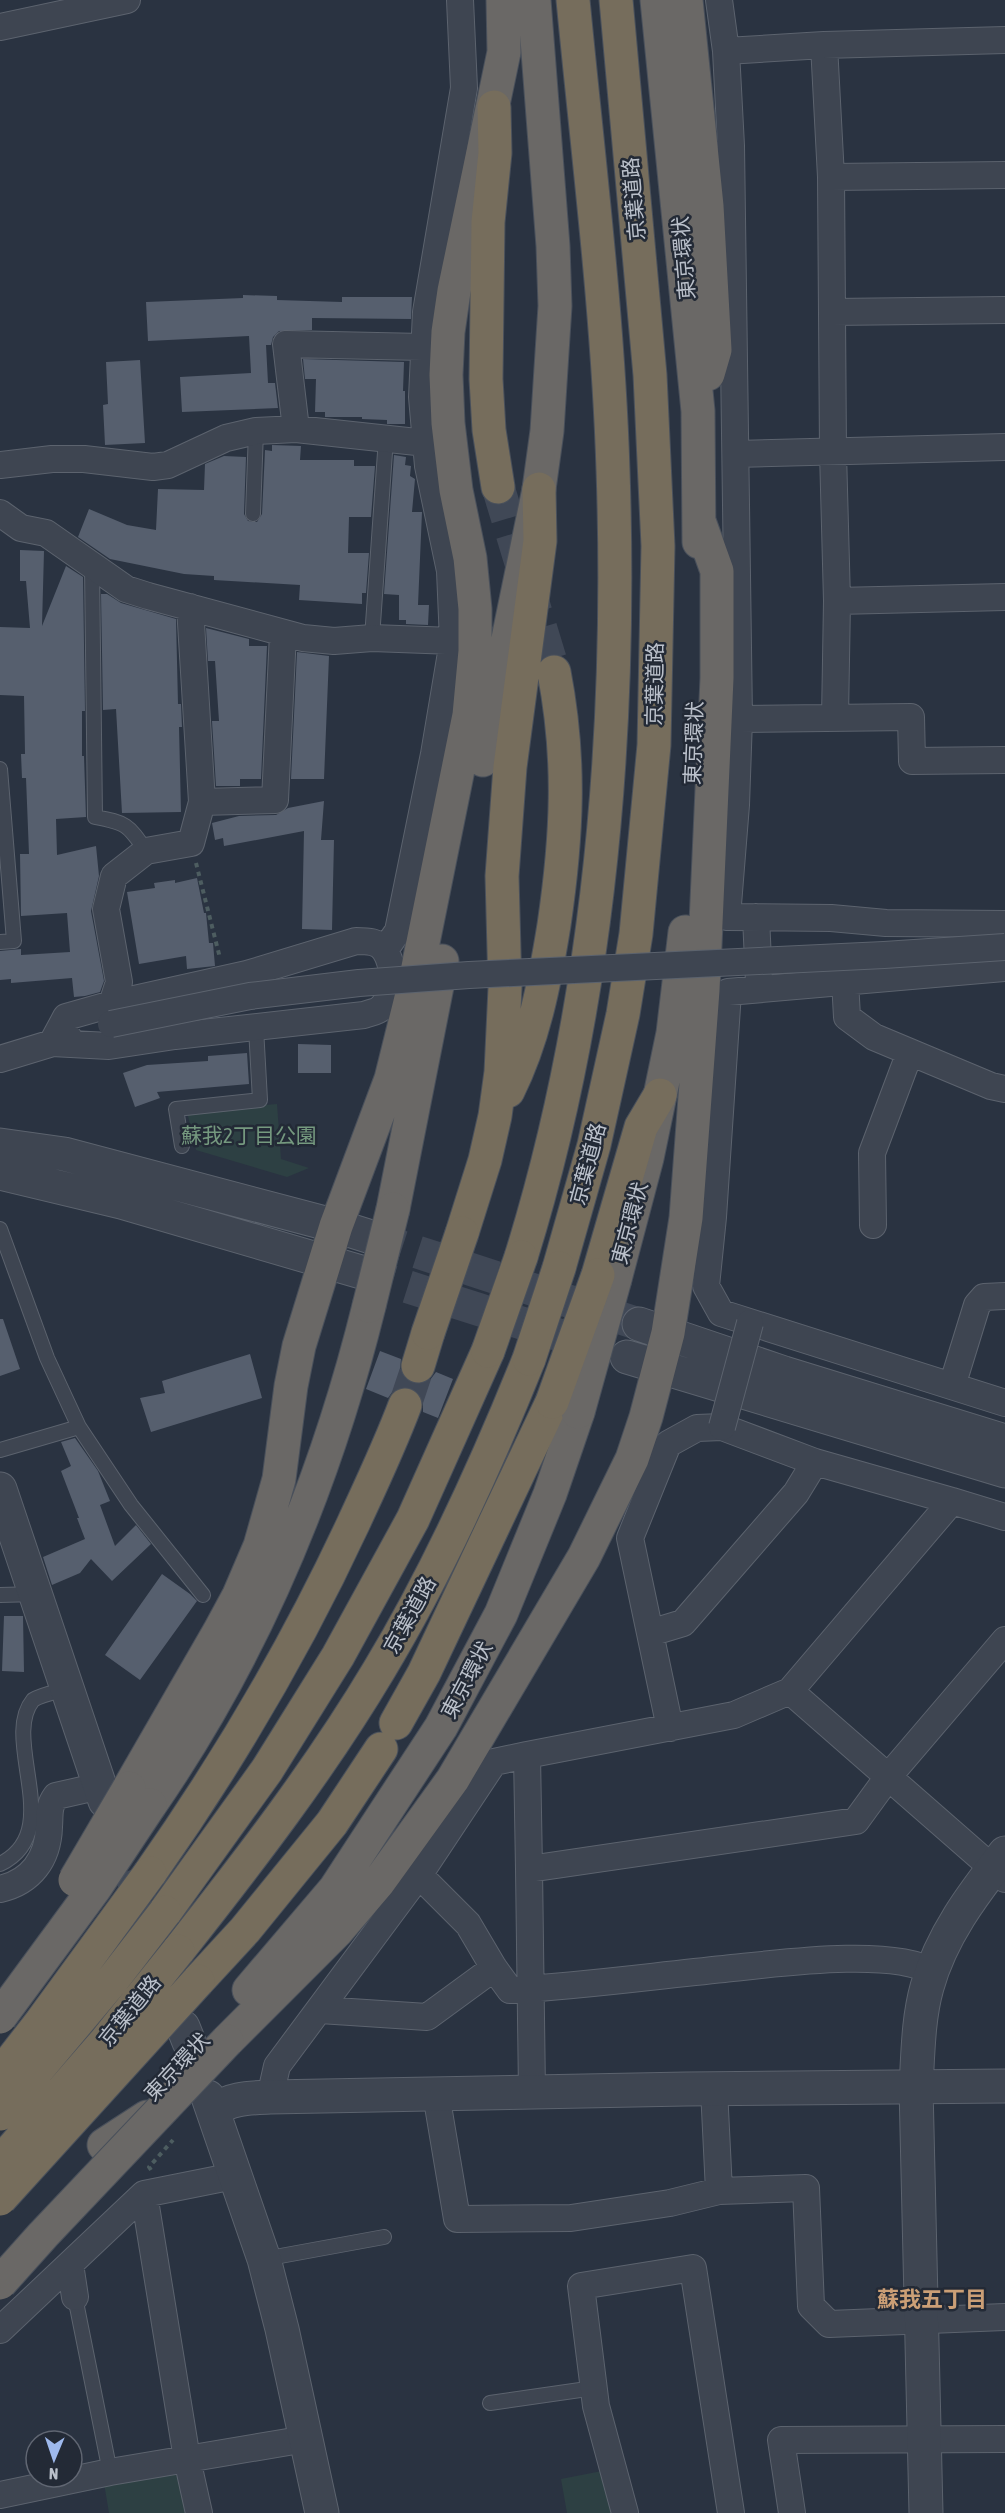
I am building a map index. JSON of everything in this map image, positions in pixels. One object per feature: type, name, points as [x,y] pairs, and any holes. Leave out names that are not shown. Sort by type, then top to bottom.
[{"type":"highway","points":[[0,1991],[41,1935],[239,1595],[260,1546],[279,1479],[291,1386],[299,1346],[336,1226],[391,1079],[415,982],[469,715],[475,651],[475,609],[471,558],[456,490],[448,423],[447,343],[454,291],[504,52],[503,0]]},
{"type":"highway","points":[[0,2018],[95,1888],[121,1795],[185,1754],[257,1624],[315,1490],[336,1425],[369,1306],[393,1209],[538,489],[547,431],[555,306],[550,189],[534,0]]},
{"type":"highway","name":"京葉道路","points":[[0,2114],[111,1982],[165,1912],[267,1770],[338,1656],[413,1519],[488,1351],[520,1257],[554,1140],[582,1007],[594,931],[605,832],[611,736],[614,469],[604,331],[573,0]]},
{"type":"highway","name":"京葉道路","points":[[0,2163],[105,2042],[240,1872],[300,1791],[378,1672],[449,1540],[501,1428],[529,1359],[559,1268],[594,1144],[623,1014],[642,881],[654,745],[658,546],[651,386],[616,0]]},
{"type":"highway","name":"東京環状","points":[[0,2257],[61,2193],[202,2036],[267,1971],[334,1889],[441,1727],[501,1614],[550,1494],[565,1407],[606,1277],[641,1127],[660,1095],[673,1033],[683,950],[694,774],[699,521],[698,411],[657,0]]},
{"type":"highway","points":[[686,0],[707,206],[715,350],[698,411]]},
{"type":"highway","points":[[494,107],[495,153],[488,222],[486,379],[489,430],[498,487]]},
{"type":"highway","points":[[418,1366],[479,1182],[495,1116],[501,1072],[505,988],[502,876],[511,755],[540,541],[538,489]]},
{"type":"highway","points":[[0,2283],[164,2106],[202,2036],[344,1923],[378,1883],[453,1779],[584,1557],[632,1459],[660,1367],[654,1328],[687,1207],[704,990],[717,678],[717,571],[699,521]]},
{"type":"highway","points":[[495,1116],[520,1068],[547,974],[563,862],[567,806],[565,758],[562,711],[554,672]]},
{"type":"highway","points":[[0,2075],[150,1873],[228,1755],[325,1584],[387,1452],[405,1405]]},
{"type":"highway","points":[[0,2199],[245,1930],[332,1823],[389,1736],[565,1407]]},
{"type":"highway","points":[[104,2145],[164,2106]]},
{"type":"highway","points":[[43,2235],[61,2193]]},
{"type":"street","points":[[0,27],[127,0]]},
{"type":"street","points":[[385,950],[398,931],[434,754],[453,641],[450,571],[428,466],[422,397],[423,347],[434,259],[464,88],[460,0]]},
{"type":"street","points":[[719,0],[726,51],[731,146],[739,719],[736,805],[727,917],[831,918],[886,923],[1005,924]]},
{"type":"street","points":[[726,51],[824,45],[1005,40]]},
{"type":"street","points":[[824,45],[831,177],[832,452],[837,601],[835,718]]},
{"type":"street","points":[[831,177],[1005,175]]},
{"type":"street","points":[[832,312],[1005,310]]},
{"type":"street","points":[[296,429],[286,344],[423,347]]},
{"type":"street","points":[[0,465],[52,459],[84,459],[153,467],[168,465],[226,438],[256,431],[296,429],[426,443]]},
{"type":"street","points":[[736,454],[1005,447]]},
{"type":"street","points":[[0,513],[21,528],[46,533],[126,589],[283,633],[334,641],[372,638],[453,641]]},
{"type":"street","points":[[837,601],[1005,597]]},
{"type":"street","points":[[111,1014],[119,982],[106,909],[114,876],[146,851],[191,843],[202,802],[190,607]]},
{"type":"street","points":[[202,802],[275,800],[283,633]]},
{"type":"street","points":[[739,719],[911,717],[912,760],[1005,760]]},
{"type":"street","points":[[756,917],[759,989]]},
{"type":"street","points":[[0,1059],[52,1043],[111,1014],[356,941],[372,941],[385,950],[391,966],[390,998],[380,1010],[364,1015],[175,1035],[109,1046],[52,1043]]},
{"type":"street","points":[[111,1014],[359,983],[469,975],[884,956],[1005,946]]},
{"type":"street","points":[[1005,968],[728,992],[713,1217],[706,1286],[721,1313],[1005,1403]]},
{"type":"street","points":[[845,981],[847,1017],[874,1037],[991,1086],[1005,1089]]},
{"type":"street","points":[[873,1225],[872,1153],[910,1052]]},
{"type":"street","points":[[0,1145],[64,1154],[371,1237]]},
{"type":"street","points":[[0,1173],[121,1202],[360,1272]]},
{"type":"street","points":[[952,1386],[977,1305],[984,1297],[1005,1296]]},
{"type":"street","points":[[722,1428],[750,1323]]},
{"type":"street","points":[[654,1328],[784,1373],[1005,1441]]},
{"type":"street","points":[[627,1357],[1005,1471]]},
{"type":"street","points":[[670,1728],[630,1538],[668,1444],[697,1428],[722,1428],[815,1462],[1005,1517]]},
{"type":"street","points":[[650,1634],[682,1623],[796,1492],[815,1462]]},
{"type":"street","points":[[0,1490],[68,1689],[121,1795],[56,1796],[49,1806],[47,1847],[39,1864],[29,1876],[13,1886],[0,1889]]},
{"type":"street","points":[[270,2097],[277,2066],[419,1875],[494,1762],[734,1715],[789,1691],[952,1501]]},
{"type":"street","points":[[529,1869],[856,1821],[888,1777],[1005,1640]]},
{"type":"street","points":[[789,1691],[888,1777],[1001,1867],[966,1903],[940,1952],[927,1987],[921,2021],[916,2087],[926,2513]]},
{"type":"street","points":[[528,1755],[532,2092]]},
{"type":"street","points":[[419,1875],[468,1924],[510,1990],[819,1959],[886,1960],[924,1966],[933,1972]]},
{"type":"street","points":[[320,2010],[428,2017],[494,1968]]},
{"type":"street","points":[[322,2513],[282,2329],[264,2259],[210,2104],[222,2104],[241,2098],[270,2097],[1005,2086]]},
{"type":"street","points":[[714,2089],[719,2191]]},
{"type":"street","points":[[436,2094],[457,2219],[571,2218],[670,2203],[719,2191],[806,2188],[811,2306],[829,2324],[1005,2317]]},
{"type":"street","points":[[0,2330],[144,2194],[234,2176]]},
{"type":"street","points":[[144,2194],[187,2459],[199,2513]]},
{"type":"street","points":[[70,2264],[75,2297]]},
{"type":"street","points":[[625,2513],[596,2406],[581,2286],[693,2268],[731,2513]]},
{"type":"street","points":[[0,2495],[110,2472],[306,2439]]},
{"type":"street","points":[[792,2513],[781,2440],[1005,2439]]},
{"type":"lane","points":[[253,514],[256,431]]},
{"type":"lane","points":[[372,638],[386,438]]},
{"type":"lane","points":[[92,567],[95,817],[117,821],[130,827],[146,851]]},
{"type":"lane","points":[[0,769],[3,845],[14,941],[0,942]]},
{"type":"lane","points":[[182,1146],[177,1109],[260,1100],[256,1028]]},
{"type":"lane","points":[[0,1229],[47,1358],[79,1426],[131,1505],[203,1595]]},
{"type":"lane","points":[[0,1450],[79,1426]]},
{"type":"lane","points":[[0,1595],[37,1594]]},
{"type":"lane","points":[[0,1864],[18,1851],[24,1840],[27,1826],[27,1808],[16,1757],[15,1737],[18,1722],[24,1708],[34,1699],[68,1689]]},
{"type":"lane","points":[[264,2259],[384,2237]]},
{"type":"lane","points":[[75,2297],[110,2472]]},
{"type":"lane","points":[[490,2403],[594,2388]]},
{"type":"path","points":[[191,843],[225,979]]},
{"type":"green space","name":"蘇我2丁目公園","points":[[277,1104],[281,1159],[309,1168],[287,1177],[196,1150],[187,1112]]},
{"type":"green space","points":[[171,2470],[183,2482],[188,2513],[109,2513],[104,2483]]},
{"type":"green space","points":[[607,2470],[620,2513],[567,2513],[561,2479]]},
{"type":"building","points":[[243,295],[277,296],[277,300],[342,302],[342,297],[412,297],[411,319],[312,318],[312,330],[279,331],[273,337],[271,345],[266,345],[268,383],[275,383],[278,408],[182,412],[180,377],[251,373],[249,336],[148,341],[146,302],[243,298]]},
{"type":"building","points":[[303,359],[404,362],[405,424],[387,424],[387,420],[362,419],[362,417],[325,417],[325,412],[315,412],[316,379],[305,379]]},
{"type":"building","points":[[140,360],[145,443],[105,445],[103,405],[108,404],[106,362]]},
{"type":"building","points":[[272,445],[301,446],[300,460],[354,460],[354,466],[375,466],[371,517],[349,517],[348,553],[369,553],[366,593],[362,593],[362,604],[299,600],[300,585],[214,580],[214,576],[184,574],[110,559],[78,537],[89,509],[127,525],[156,530],[158,489],[204,490],[205,464],[224,456],[246,457],[244,514],[248,521],[257,522],[262,514],[265,450],[272,451]]},
{"type":"building","points":[[394,455],[406,457],[405,465],[411,466],[410,476],[415,479],[412,512],[422,512],[418,605],[429,605],[428,625],[406,624],[406,620],[399,620],[399,595],[384,594]]},
{"type":"building","points":[[20,550],[44,551],[42,626],[66,566],[83,577],[85,711],[82,711],[82,756],[84,756],[86,817],[56,819],[57,855],[96,846],[99,876],[91,911],[104,981],[100,992],[85,996],[74,997],[72,978],[11,983],[11,979],[0,980],[0,951],[21,949],[21,955],[70,952],[67,913],[21,916],[20,854],[29,854],[26,778],[22,778],[21,754],[25,754],[24,696],[0,695],[0,627],[30,628],[26,581],[20,581]]},
{"type":"building","points":[[101,594],[107,594],[121,603],[176,619],[178,704],[181,704],[182,727],[179,727],[181,812],[122,813],[116,709],[103,710]]},
{"type":"building","points":[[206,628],[249,639],[249,646],[267,646],[261,779],[240,779],[240,786],[216,786],[212,721],[219,721],[215,661],[208,661]]},
{"type":"building","points":[[297,652],[329,656],[324,779],[291,779]]},
{"type":"building","points":[[324,801],[321,840],[334,840],[332,930],[302,929],[304,831],[224,846],[223,838],[215,840],[212,823],[239,816],[276,815],[288,808]]},
{"type":"building","points":[[197,878],[204,913],[206,913],[209,943],[213,943],[215,966],[187,969],[186,956],[139,964],[127,892],[155,888],[154,883],[175,880],[175,883]]},
{"type":"building","points":[[298,1044],[331,1045],[331,1073],[298,1073]]},
{"type":"building","points":[[247,1053],[249,1084],[157,1092],[160,1098],[135,1107],[123,1073],[147,1065],[208,1061],[208,1056]]},
{"type":"building","points":[[0,1319],[3,1319],[20,1369],[0,1376]]},
{"type":"building","points":[[380,1351],[401,1359],[400,1371],[404,1378],[412,1384],[423,1384],[430,1380],[436,1372],[453,1379],[438,1418],[423,1412],[423,1402],[419,1393],[412,1388],[402,1387],[393,1391],[388,1398],[366,1389]]},
{"type":"building","points":[[250,1354],[262,1398],[151,1432],[140,1398],[165,1393],[162,1381]]},
{"type":"building","points":[[75,1438],[98,1471],[110,1501],[100,1505],[115,1546],[136,1525],[151,1544],[112,1581],[91,1559],[80,1573],[52,1585],[43,1557],[85,1539],[61,1471],[71,1466],[61,1442]]},
{"type":"building","points":[[162,1574],[197,1601],[140,1680],[105,1655]]},
{"type":"building","points":[[4,1616],[23,1616],[24,1672],[2,1671]]},
{"type":"tunnel","points":[[498,487],[554,672]]},
{"type":"tunnel","points":[[371,1237],[639,1324]]},
{"type":"tunnel","points":[[361,1272],[600,1348]]},
{"type":"tunnel","points":[[405,1405],[418,1366]]},
{"type":"tunnel","points":[[114,1824],[172,1994]]},
{"type":"district","name":"蘇我五丁目","points":[[932,2299]]}]
